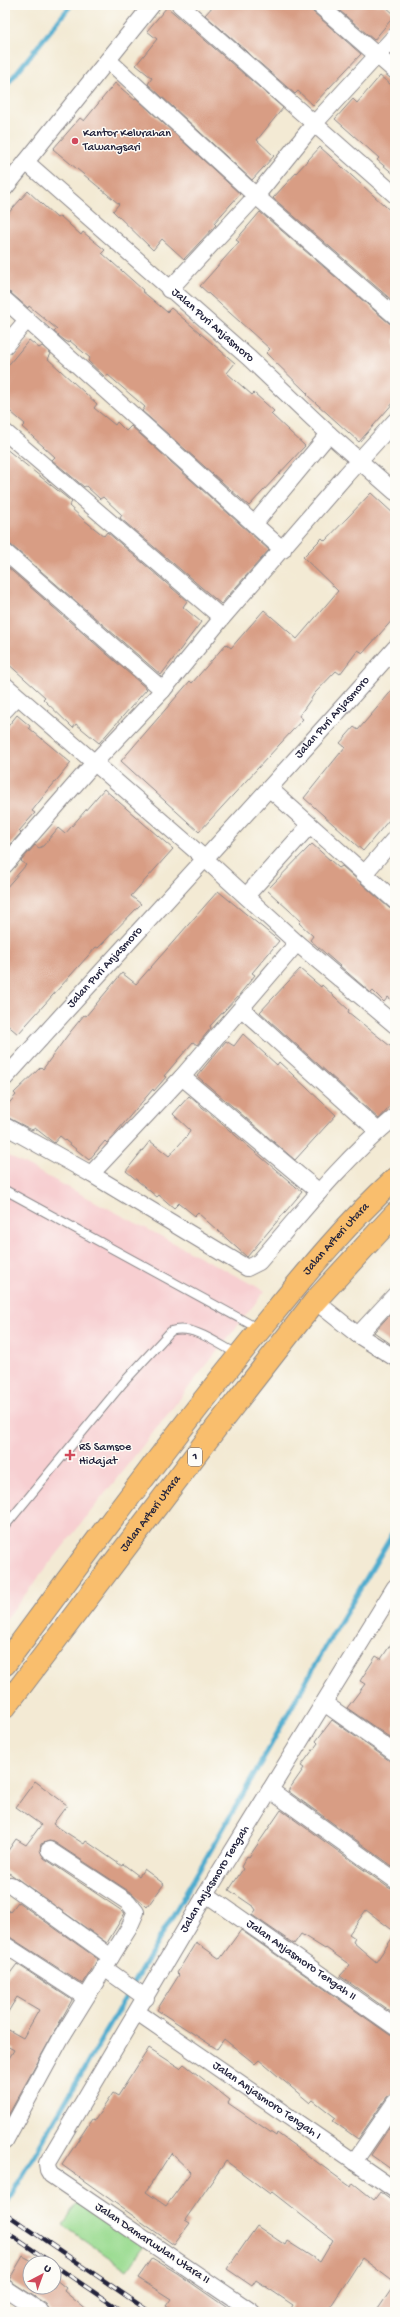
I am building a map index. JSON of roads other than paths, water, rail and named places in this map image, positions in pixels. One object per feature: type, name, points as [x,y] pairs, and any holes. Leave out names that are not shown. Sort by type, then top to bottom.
[{"type":"highway","name":"Jalan Arteri Utara","points":[[5,1664],[109,1523],[260,1330],[308,1271],[395,1179]]},
{"type":"highway","name":"Jalan Arteri Utara","points":[[5,1708],[216,1428],[315,1301],[395,1214]]},
{"type":"street","points":[[5,188],[152,5]]},
{"type":"street","points":[[180,5],[395,195]]},
{"type":"street","points":[[319,5],[395,71]]},
{"type":"street","points":[[169,290],[256,196],[314,124],[395,36]]},
{"type":"street","points":[[108,60],[256,196],[395,316]]},
{"type":"street","name":"Jalan Puri Anjasmoro","points":[[26,162],[169,290],[249,358],[329,434],[395,492]]},
{"type":"street","points":[[5,300],[255,523],[282,550]]},
{"type":"street","points":[[5,346],[27,320]]},
{"type":"street","points":[[5,865],[93,764],[163,690],[222,618],[359,460],[395,421]]},
{"type":"street","points":[[5,432],[222,618]]},
{"type":"street","points":[[255,523],[329,434]]},
{"type":"street","points":[[5,552],[163,690]]},
{"type":"street","name":"Jalan Puri Anjasmoro","points":[[5,1078],[204,858],[270,789],[395,648]]},
{"type":"street","points":[[5,686],[93,764],[204,858],[297,943],[395,1025]]},
{"type":"street","points":[[5,710],[17,697]]},
{"type":"street","points":[[270,789],[395,901]]},
{"type":"street","points":[[246,896],[310,825]]},
{"type":"street","points":[[364,874],[395,838]]},
{"type":"street","points":[[91,1174],[182,1077],[242,1009],[297,943]]},
{"type":"street","points":[[242,1009],[378,1131]]},
{"type":"street","points":[[182,1077],[319,1192]]},
{"type":"street","points":[[5,1126],[91,1174],[242,1267],[253,1267],[259,1262],[319,1192],[378,1131],[395,1117]]},
{"type":"street","points":[[358,1335],[395,1295]]},
{"type":"street","points":[[315,1301],[358,1335],[395,1358]]},
{"type":"street","name":"Jalan Anjasmoro Tengah","points":[[51,2175],[47,2166],[49,2157],[146,1998],[206,1894],[324,1702],[390,1608],[395,1587]]},
{"type":"street","points":[[324,1702],[395,1753]]},
{"type":"street","points":[[270,1790],[395,1880]]},
{"type":"street","points":[[5,2141],[85,1997],[136,1915],[136,1910],[128,1902],[49,1850]]},
{"type":"street","points":[[11,1885],[107,1962],[146,1998]]},
{"type":"street","name":"Jalan Anjasmoro Tengah II","points":[[206,1894],[395,2027]]},
{"type":"street","points":[[7,1952],[85,1997]]},
{"type":"street","name":"Jalan Anjasmoro Tengah I","points":[[137,2012],[395,2190]]},
{"type":"street","points":[[354,2162],[395,2102]]},
{"type":"street","name":"Jalan Damarwulan Utara II","points":[[51,2175],[252,2312]]},
{"type":"street","points":[[5,2288],[41,2312]]},
{"type":"lane","points":[[5,1190],[260,1330]]},
{"type":"lane","points":[[5,1526],[123,1383],[171,1331],[178,1329],[192,1331],[240,1355]]},
{"type":"waterway","points":[[5,87],[71,5]]},
{"type":"waterway","points":[[5,2206],[254,1775],[319,1658],[395,1530]]},
{"type":"railway","points":[[5,2213],[150,2312]]},
{"type":"railway","points":[[5,2231],[40,2255]]},
{"type":"railway","points":[[62,2270],[123,2312]]},
{"type":"place","name":"Kantor Kelurahan Tawangsari","points":[[75,141]]},
{"type":"place","name":"RS Samsoe Hidajat","points":[[70,1455]]}]
